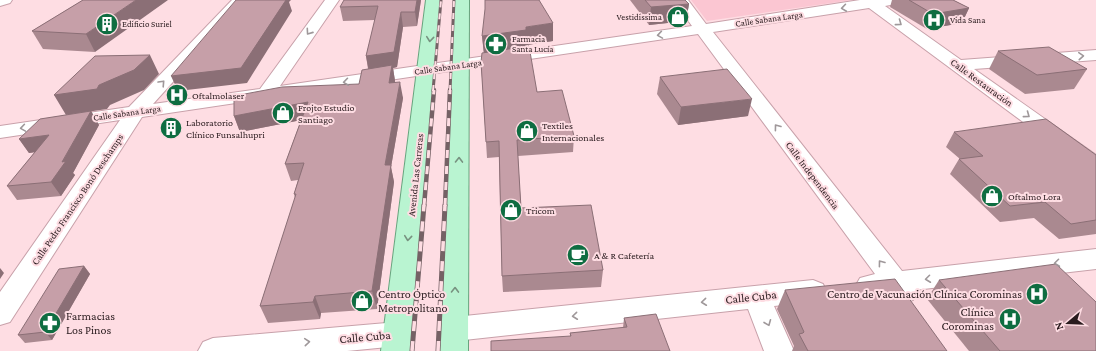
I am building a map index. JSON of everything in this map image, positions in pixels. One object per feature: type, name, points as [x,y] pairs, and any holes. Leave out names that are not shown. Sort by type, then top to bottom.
[{"type":"main road","name":"Avenida Las Carreras","points":[[397,342],[433,0]]},
{"type":"main road","points":[[454,340],[462,0]]},
{"type":"street","points":[[0,2],[5,0]]},
{"type":"street","name":"Calle Pedro Francisco Bonó Deschamps","points":[[0,314],[136,111],[240,0]]},
{"type":"street","points":[[266,93],[332,0]]},
{"type":"street","name":"Calle Independencia","points":[[680,0],[914,308]]},
{"type":"street","name":"Calle Sabana Larga","points":[[0,132],[136,111],[461,66],[870,2],[896,0]]},
{"type":"street","name":"Calle Restauración","points":[[870,2],[1096,165]]},
{"type":"street","points":[[958,65],[1096,55]]},
{"type":"street","name":"Calle Cuba","points":[[454,340],[756,296],[896,283],[1096,259]]},
{"type":"street","points":[[756,296],[779,351]]},
{"type":"street","name":"Calle Cuba","points":[[213,351],[397,342]]},
{"type":"shaded area","points":[[691,0],[852,0],[707,21]]},
{"type":"building","points":[[83,0],[136,0],[86,34],[32,31]]},
{"type":"building","points":[[236,0],[286,0],[241,68],[171,76]]},
{"type":"building","points":[[344,0],[417,0],[415,12],[401,12],[394,52],[366,56],[378,6],[340,7]]},
{"type":"building","points":[[485,0],[539,0],[553,23],[526,27],[526,30],[482,36]]},
{"type":"building","points":[[645,0],[685,0],[689,4],[651,7]]},
{"type":"building","points":[[909,0],[953,0],[969,8],[933,14]]},
{"type":"building","points":[[529,46],[537,92],[562,90],[574,136],[517,140],[521,208],[591,205],[603,270],[502,276],[499,141],[486,142],[481,62],[482,53]]},
{"type":"building","points":[[1049,47],[1087,69],[1037,75],[998,51]]},
{"type":"building","points":[[150,55],[134,70],[99,85],[97,89],[54,95],[95,56]]},
{"type":"building","points":[[392,65],[389,83],[400,82],[385,165],[391,165],[372,291],[315,296],[313,302],[260,306],[296,194],[294,194],[304,163],[285,164],[308,102],[234,116],[234,96],[282,87],[359,84],[362,70]]},
{"type":"building","points":[[727,69],[752,99],[681,107],[660,77]]},
{"type":"building","points":[[91,111],[62,162],[66,161],[51,182],[7,186],[49,135],[19,139],[40,119]]},
{"type":"building","points":[[1046,119],[1096,155],[1096,220],[1071,224],[1045,202],[1010,206],[959,159],[983,156],[954,132]]},
{"type":"building","name":"Clínica Corominas","points":[[1056,264],[1096,302],[1096,351],[1000,351],[939,280]]},
{"type":"building","points":[[84,266],[45,332],[18,335],[59,269]]},
{"type":"building","points":[[895,279],[947,351],[808,351],[799,334],[804,332],[785,290]]},
{"type":"building","points":[[656,314],[670,351],[491,351],[491,341],[571,336],[570,333],[627,327],[624,318]]},
{"type":"railway","points":[[433,91],[441,0]]},
{"type":"railway","points":[[450,91],[454,0]]},
{"type":"railway","points":[[424,206],[434,90]]},
{"type":"railway","points":[[445,206],[450,90]]},
{"type":"railway","points":[[412,351],[424,205]]},
{"type":"railway","points":[[438,351],[445,205]]},
{"type":"place","name":"Vestidissima","points":[[678,17]]},
{"type":"place","name":"Vida Sana","points":[[934,20]]},
{"type":"place","name":"Edificio Suriel","points":[[107,24]]},
{"type":"place","name":"Farmacia Santa Lucía","points":[[496,44]]},
{"type":"place","name":"Oftalmolaser","points":[[177,95]]},
{"type":"place","name":"Frojto Estudio Santiago","points":[[283,113]]},
{"type":"place","name":"Laboratorio Clínico Funsalhupri","points":[[171,128]]},
{"type":"place","name":"Textiles Internacionales","points":[[527,131]]},
{"type":"place","name":"Oftalmo Lora","points":[[992,196]]},
{"type":"place","name":"Tricom","points":[[511,210]]},
{"type":"place","name":"A & R Cafetería","points":[[578,255]]},
{"type":"place","name":"Centro de Vacunación Clínica Corominas","points":[[1037,294]]},
{"type":"place","name":"Centro Óptico Metropolitano","points":[[362,301]]},
{"type":"place","name":"Clínica Corominas","points":[[1010,319]]},
{"type":"place","name":"Farmacias Los Pinos","points":[[50,323]]}]
